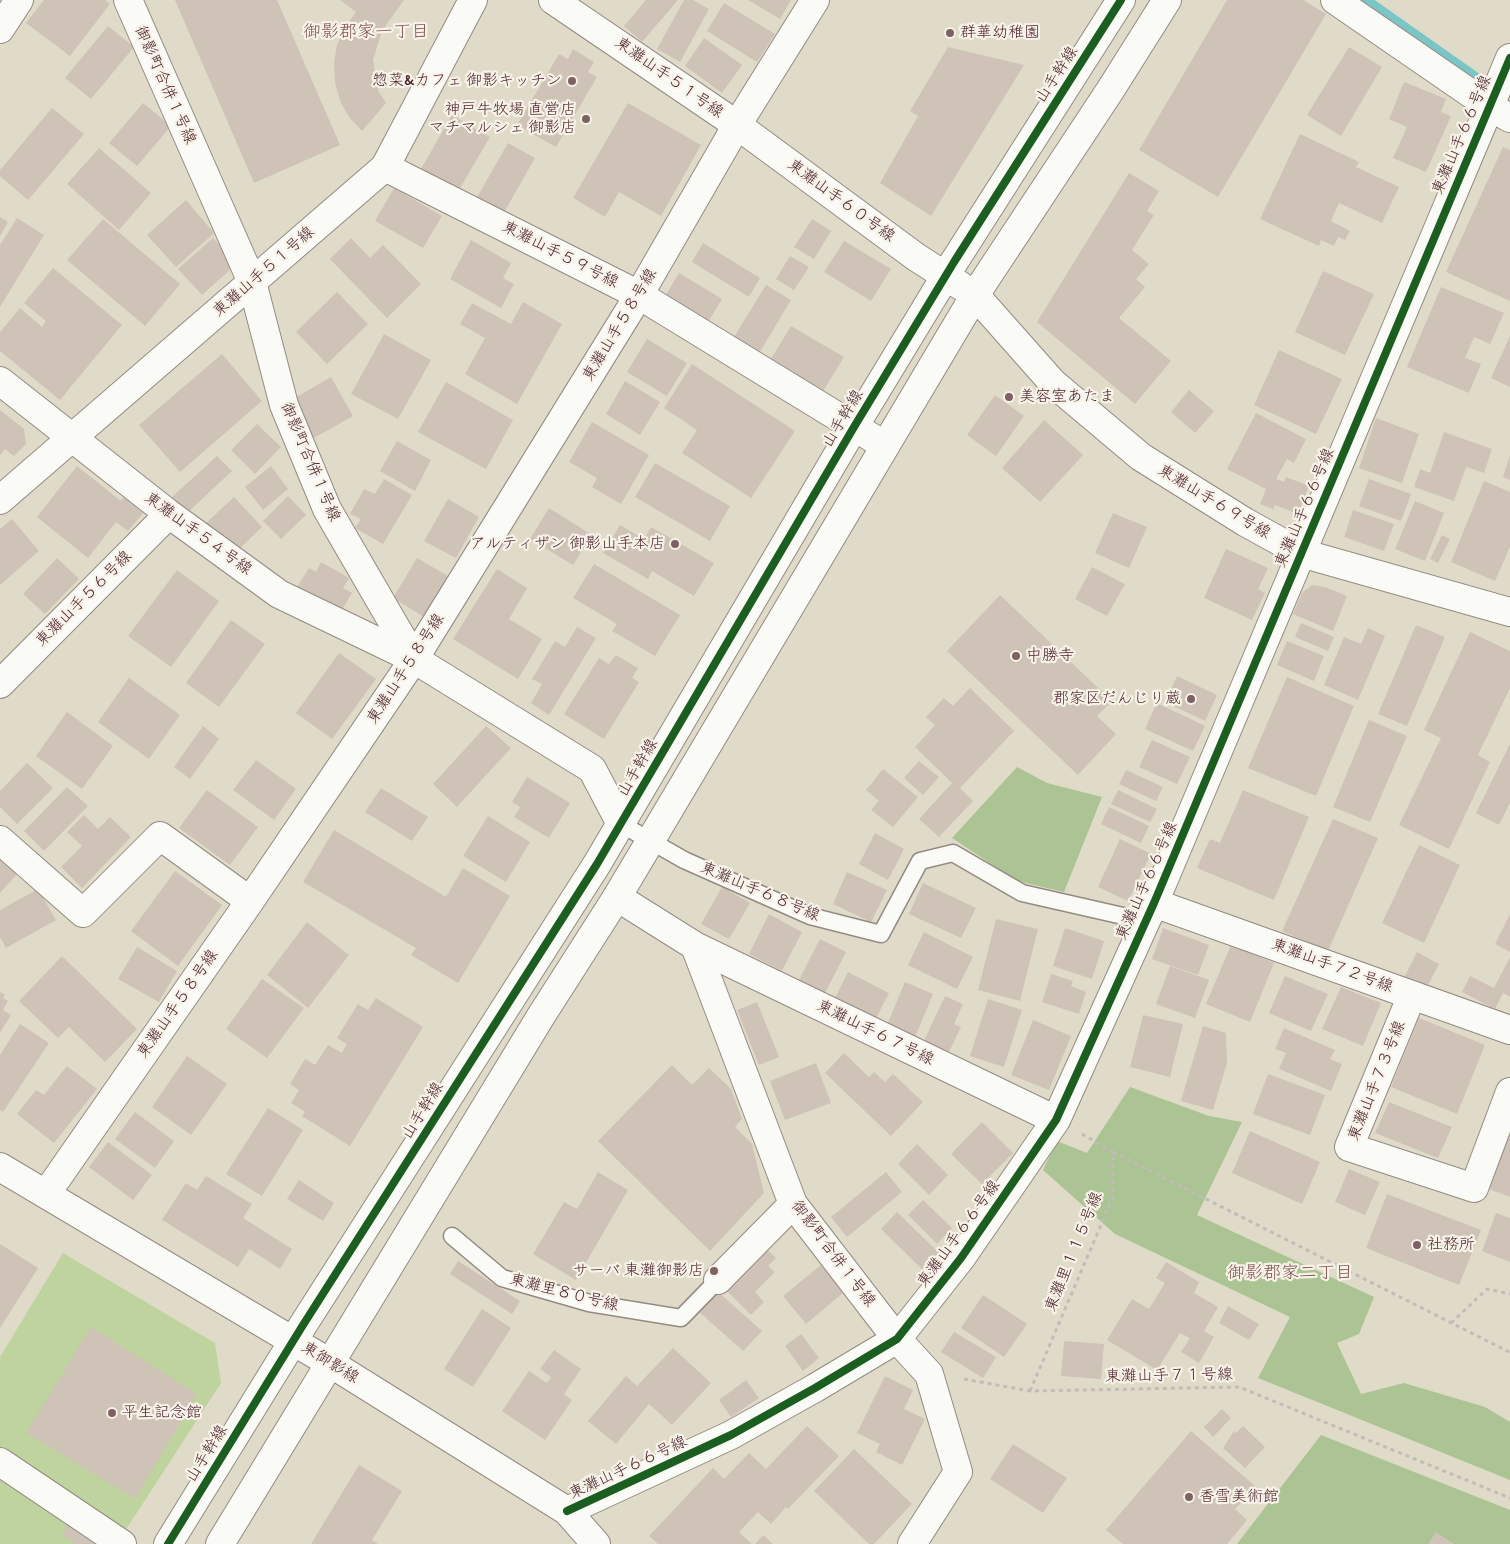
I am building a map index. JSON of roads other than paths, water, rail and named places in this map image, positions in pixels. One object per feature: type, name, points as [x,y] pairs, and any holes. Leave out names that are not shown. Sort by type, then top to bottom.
[{"type":"street","points":[[0,28],[19,0]]},
{"type":"street","name":"御影町合併１号線","points":[[128,0],[252,282],[284,405],[327,509],[414,660],[592,769],[621,824]]},
{"type":"street","name":"東灘山手５１号線","points":[[0,500],[385,167],[473,0]]},
{"type":"street","name":"東灘山手５１号線","points":[[553,0],[737,125],[815,0]]},
{"type":"street","name":"山手幹線","points":[[168,1544],[621,824],[854,427],[946,276],[1121,0]]},
{"type":"street","points":[[220,1544],[536,1024],[618,897],[884,445],[975,295],[1112,89],[1167,0]]},
{"type":"street","points":[[1335,0],[1499,112]]},
{"type":"street","name":"東灘山手６６号線","points":[[567,1511],[731,1435],[897,1339],[962,1258],[1056,1120],[1150,912],[1301,552],[1499,112],[1510,58]]},
{"type":"street","name":"東灘山手６０号線","points":[[737,125],[975,295]]},
{"type":"street","name":"東灘山手５８号線","points":[[46,1194],[250,901],[414,660],[640,295],[737,125]]},
{"type":"street","name":"東灘山手５９号線","points":[[385,167],[640,295],[884,445]]},
{"type":"street","name":"東灘山手６９号線","points":[[975,295],[1052,383],[1141,457],[1245,522],[1301,552],[1507,605]]},
{"type":"street","name":"東灘山手５４号線","points":[[0,382],[169,514],[279,594],[414,660]]},
{"type":"street","name":"東灘山手５６号線","points":[[0,684],[169,514]]},
{"type":"street","points":[[0,840],[83,913],[160,836],[250,901]]},
{"type":"street","points":[[618,897],[695,946]]},
{"type":"street","name":"東灘山手７２号線","points":[[1150,912],[1412,995],[1510,1030]]},
{"type":"street","name":"御影町合併１号線","points":[[695,946],[793,1204],[897,1339],[929,1374],[958,1472],[912,1544]]},
{"type":"street","name":"東灘山手６７号線","points":[[695,946],[1056,1120]]},
{"type":"street","name":"東灘山手７３号線","points":[[1412,995],[1349,1147],[1474,1188],[1510,1092]]},
{"type":"street","name":"東御影線","points":[[0,1167],[294,1341],[567,1511],[596,1544]]},
{"type":"street","name":"東灘里８０号線","points":[[718,1280],[793,1204]]},
{"type":"street","points":[[0,1462],[122,1544]]},
{"type":"lane","points":[[621,824],[651,841]]},
{"type":"lane","name":"東灘山手６８号線","points":[[651,841],[684,860],[810,916],[881,934],[920,861],[953,853],[1022,893],[1150,912]]},
{"type":"lane","name":"東灘里８０号線","points":[[452,1236],[502,1278],[598,1304],[681,1318],[718,1280]]},
{"type":"waterway","points":[[1366,0],[1484,83]]},
{"type":"place","name":"群華幼稚園","points":[[950,33]]},
{"type":"place","name":"惣菜&カフェ 御影キッチン","points":[[572,81]]},
{"type":"place","name":"神戸牛牧場 直営店 マチマルシェ 御影店","points":[[586,119]]},
{"type":"place","name":"美容室あたま","points":[[1009,397]]},
{"type":"place","name":"アルティザン 御影山手本店","points":[[675,544]]},
{"type":"place","name":"中勝寺","points":[[1016,656]]},
{"type":"place","name":"郡家区だんじり蔵","points":[[1191,699]]},
{"type":"place","name":"社務所","points":[[1417,1245]]},
{"type":"place","name":"サーバ 東灘御影店","points":[[714,1271]]},
{"type":"place","name":"平生記念館","points":[[112,1413]]},
{"type":"place","name":"香雪美術館","points":[[1189,1497]]},
{"type":"district","name":"御影郡家一丁目","points":[[366,32]]},
{"type":"district","name":"御影郡家二丁目","points":[[1290,1273]]}]
